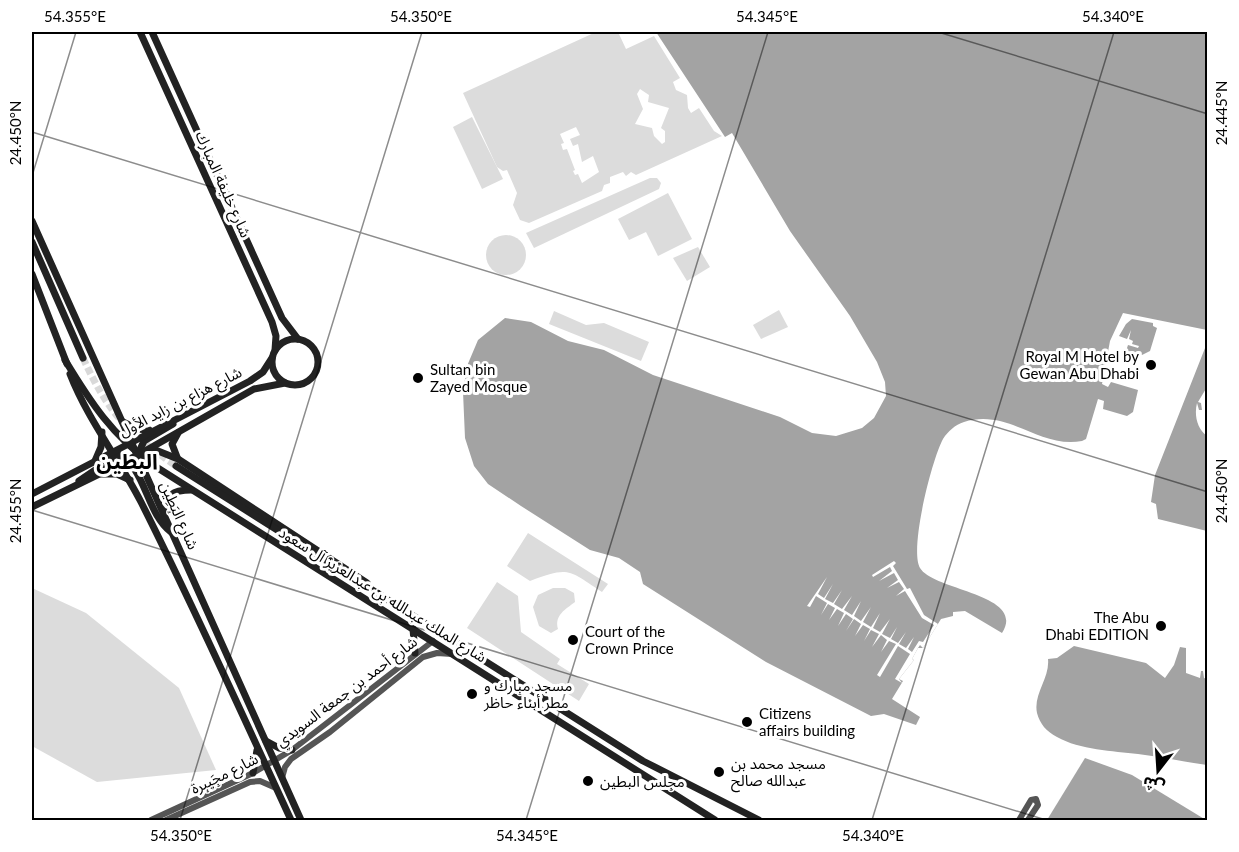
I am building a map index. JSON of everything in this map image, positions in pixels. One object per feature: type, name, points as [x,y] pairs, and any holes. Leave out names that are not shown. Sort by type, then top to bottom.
[{"type":"main road","name":"شارع خليفة المبارك","points":[[140,32],[272,322],[276,336],[275,350]]},
{"type":"main road","name":"شارع خليفة المبارك","points":[[152,32],[282,318],[298,339]]},
{"type":"main road","name":"شارع البَطِين","points":[[32,221],[121,419],[128,444],[138,455],[266,741],[282,782],[301,820]]},
{"type":"main road","points":[[32,242],[83,358]]},
{"type":"main road","name":"شارع البَطِين","points":[[32,274],[78,392],[120,457],[198,616],[291,820]]},
{"type":"main road","points":[[78,326],[87,322]]},
{"type":"main road","points":[[298,339],[315,349],[318,358],[317,371],[311,380],[302,385],[285,383],[273,371],[272,358],[275,350],[285,341],[298,339]]},
{"type":"main road","name":"شارع هزاع بن زايد الأول","points":[[32,507],[95,475],[120,457],[128,444],[254,378],[272,358]]},
{"type":"main road","points":[[65,360],[97,411],[128,444],[120,457],[86,474],[77,484]]},
{"type":"main road","name":"شارع هزاع بن زايد الأول","points":[[32,494],[95,461],[138,455],[255,389],[285,383]]},
{"type":"main road","points":[[138,455],[144,441],[171,426],[179,417]]},
{"type":"main road","points":[[121,419],[137,429],[154,429]]},
{"type":"main road","points":[[177,462],[172,444],[180,430]]},
{"type":"main road","points":[[95,461],[101,447],[102,432]]},
{"type":"main road","name":"شارع الملك عبدالله بن عبدالعزيز آل سعود","points":[[153,465],[149,454],[153,449],[177,462],[394,605],[653,766],[759,820]]},
{"type":"main road","name":"شارع الملك عبدالله بن عبدالعزيز آل سعود","points":[[138,455],[715,820]]},
{"type":"main road","points":[[120,457],[161,522],[173,533]]},
{"type":"main road","points":[[95,475],[112,474],[130,480]]},
{"type":"main road","points":[[165,516],[166,500],[170,494],[176,490],[192,490]]},
{"type":"main road","points":[[413,629],[415,653]]},
{"type":"main road","points":[[433,641],[465,649]]},
{"type":"main road","points":[[266,741],[275,747],[293,752]]},
{"type":"main road","points":[[253,773],[257,748]]},
{"type":"street","name":"شارع أحمد بن جمعة السويدي","points":[[282,782],[285,767],[293,752],[433,641]]},
{"type":"street","name":"شارع أحمد بن جمعة السويدي","points":[[274,761],[293,752],[361,708],[423,657],[437,653],[452,654]]},
{"type":"street","points":[[360,698],[361,708]]},
{"type":"street","name":"شارع مجَيبرة","points":[[151,820],[274,761]]},
{"type":"street","name":"شارع مجَيبرة","points":[[166,820],[250,782],[260,781],[276,788]]},
{"type":"street","points":[[1019,820],[1031,800],[1036,799],[1038,805],[1028,820]]},
{"type":"shaded area","points":[[596,32],[618,32],[626,49],[654,36],[680,78],[673,82],[676,90],[687,95],[688,108],[691,113],[699,108],[714,131],[722,136],[636,175],[631,172],[626,176],[623,172],[610,177],[610,183],[604,185],[602,191],[529,223],[520,220],[513,205],[517,193],[507,170],[503,171],[497,167],[463,93]],"holes":[[[640,89],[649,95],[648,102],[669,108],[661,128],[665,131],[665,142],[662,144],[654,136],[652,128],[635,124],[643,109],[637,94]],[[576,127],[580,135],[570,139],[573,146],[578,144],[582,162],[593,156],[599,172],[582,183],[578,174],[575,175],[573,171],[575,170],[567,149],[563,150],[561,144],[564,143],[560,134]]]},
{"type":"shaded area","points":[[656,32],[1207,32],[1207,330],[1123,313],[1110,341],[1102,384],[1108,387],[1111,382],[1138,390],[1133,412],[1127,416],[1103,409],[1104,401],[1098,399],[1086,439],[1082,441],[1066,442],[1052,439],[1010,424],[980,419],[961,423],[945,436],[933,465],[923,504],[917,543],[920,568],[929,576],[991,601],[1002,610],[1006,620],[1002,633],[965,611],[953,612],[953,616],[941,619],[923,648],[918,648],[912,659],[914,660],[899,679],[903,681],[892,699],[920,717],[916,725],[884,714],[871,716],[766,662],[643,584],[640,572],[619,558],[590,550],[488,484],[474,466],[465,438],[463,392],[467,366],[478,340],[505,318],[531,322],[568,341],[604,350],[653,375],[780,417],[812,433],[836,436],[862,428],[874,418],[886,396],[885,382],[877,362],[850,316],[790,231],[732,133],[725,137]]},
{"type":"shaded area","points":[[472,117],[503,179],[482,189],[453,127]]},
{"type":"shaded area","points":[[650,178],[657,178],[661,183],[659,189],[534,248],[526,233]]},
{"type":"shaded area","points":[[668,193],[692,239],[658,256],[646,232],[629,240],[618,219]]},
{"type":"shaded area","points":[[506,235],[520,241],[526,255],[520,269],[506,275],[492,269],[486,255],[492,241]]},
{"type":"shaded area","points":[[698,247],[710,267],[687,281],[673,258]]},
{"type":"shaded area","points":[[779,310],[788,327],[761,339],[753,325]]},
{"type":"shaded area","points":[[554,311],[586,325],[604,323],[649,342],[641,361],[549,324]]},
{"type":"shaded area","points":[[1132,319],[1153,323],[1153,326],[1157,328],[1150,351],[1142,355],[1126,351],[1128,345],[1138,348],[1139,346],[1132,344],[1133,341],[1129,339],[1131,330],[1127,339],[1119,336]]},
{"type":"shaded area","points":[[1207,343],[1207,387],[1198,402],[1201,403],[1202,410],[1199,410],[1197,403],[1196,412],[1199,426],[1207,436],[1207,531],[1158,519],[1156,504],[1151,502],[1155,475]]},
{"type":"shaded area","points":[[528,533],[608,584],[602,592],[575,575],[561,572],[530,581],[507,566]]},
{"type":"shaded area","points":[[497,582],[518,596],[521,632],[560,659],[557,664],[589,684],[579,701],[467,628]]},
{"type":"shaded area","points":[[32,588],[86,613],[179,688],[216,770],[97,782],[32,746]]},
{"type":"shaded area","points":[[553,588],[565,588],[574,593],[575,602],[559,616],[558,629],[551,633],[539,626],[533,607],[538,595]]},
{"type":"shaded area","points":[[1074,646],[1146,663],[1165,678],[1174,665],[1180,647],[1186,648],[1186,673],[1200,678],[1201,671],[1203,671],[1204,678],[1207,679],[1207,765],[1076,745],[1047,730],[1038,717],[1036,706],[1047,673],[1048,659],[1057,658]]},
{"type":"shaded area","points":[[1085,758],[1132,775],[1206,820],[1047,820]]},
{"type":"pier","points":[[894,561],[896,563],[893,566],[907,589],[910,588],[924,615],[938,624],[923,648],[920,645],[912,659],[914,660],[899,679],[902,683],[895,679],[910,654],[898,646],[880,677],[877,675],[896,644],[889,641],[881,652],[887,640],[881,635],[872,647],[879,634],[871,630],[864,641],[870,629],[863,625],[855,636],[861,624],[854,619],[846,631],[853,619],[846,614],[838,626],[844,613],[837,609],[829,620],[835,608],[828,604],[821,615],[827,603],[816,596],[810,607],[807,606],[827,577],[818,594],[824,598],[833,584],[825,599],[833,603],[842,590],[834,604],[842,609],[852,596],[844,610],[852,615],[861,601],[854,616],[861,621],[871,607],[863,622],[871,627],[880,613],[873,628],[880,632],[890,619],[882,634],[890,638],[897,627],[891,639],[898,643],[906,632],[899,644],[906,648],[914,637],[908,649],[912,652],[919,641],[923,642],[934,625],[922,618],[905,591],[896,596],[904,589],[899,582],[887,588],[898,580],[894,573],[879,581],[892,571],[890,567],[873,577],[872,575]]},
{"type":"tunnel","points":[[83,358],[101,394],[120,420],[176,466]]},
{"type":"place","name":"Royal M Hotel by Gewan Abu Dhabi","points":[[1151,365]]},
{"type":"place","name":"Sultan bin Zayed Mosque","points":[[418,378]]},
{"type":"place","name":"The Abu Dhabi EDITION","points":[[1161,626]]},
{"type":"place","name":"Court of the Crown Prince","points":[[573,640]]},
{"type":"place","name":"مسجد مبارك و مطر أبناء حاظر","points":[[472,694]]},
{"type":"place","name":"Citizens affairs building","points":[[747,722]]},
{"type":"place","name":"مسجد محمد بن عبدالله صالح","points":[[719,772]]},
{"type":"place","name":"مجلس البطين","points":[[588,781]]},
{"type":"district","name":"البطين","points":[[127,460]]}]
